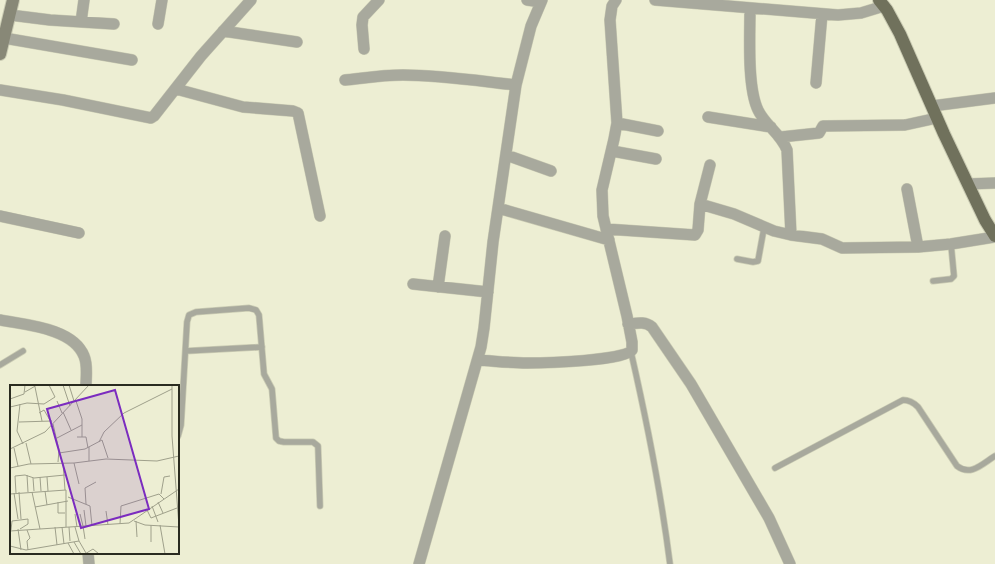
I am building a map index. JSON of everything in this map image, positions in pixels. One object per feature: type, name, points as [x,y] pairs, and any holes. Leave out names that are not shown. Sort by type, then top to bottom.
[{"type":"main road","points":[[885,4],[968,184],[994,232]]},
{"type":"street","points":[[0,54],[4,38],[6,18],[13,0]]},
{"type":"street","points":[[81,22],[84,0]]},
{"type":"street","points":[[158,24],[162,0]]},
{"type":"street","points":[[0,90],[63,100],[151,118],[176,89],[201,56],[251,0]]},
{"type":"street","points":[[364,49],[362,25],[363,17],[379,0]]},
{"type":"street","points":[[419,564],[478,360],[484,328],[498,208],[516,85],[531,26],[541,1],[527,0]]},
{"type":"street","points":[[478,360],[545,363],[597,359],[630,352],[633,347],[603,216],[602,190],[617,124],[610,20],[610,12],[616,0]]},
{"type":"street","points":[[655,0],[746,5],[822,14],[849,15],[885,4]]},
{"type":"street","points":[[746,5],[752,86],[758,110],[780,137],[788,150],[791,235]]},
{"type":"street","points":[[816,83],[822,14]]},
{"type":"street","points":[[6,18],[114,24]]},
{"type":"street","points":[[223,31],[297,42]]},
{"type":"street","points":[[4,38],[132,60]]},
{"type":"street","points":[[345,80],[404,74],[516,85]]},
{"type":"street","points":[[176,89],[243,107],[294,111],[298,113],[320,216]]},
{"type":"street","points":[[932,106],[995,98]]},
{"type":"street","points":[[708,117],[771,127]]},
{"type":"street","points":[[780,137],[818,133],[823,126],[905,125],[937,118]]},
{"type":"street","points":[[617,124],[658,132]]},
{"type":"street","points":[[612,151],[656,159]]},
{"type":"street","points":[[506,155],[552,171]]},
{"type":"street","points":[[498,208],[608,234],[693,236],[697,234],[698,230],[700,204],[710,165]]},
{"type":"street","points":[[968,184],[995,183]]},
{"type":"street","points":[[907,189],[918,247]]},
{"type":"street","points":[[700,204],[734,214],[764,228],[791,235],[822,239],[842,248],[918,247],[951,244],[994,232]]},
{"type":"street","points":[[0,216],[79,233]]},
{"type":"street","points":[[438,287],[445,236]]},
{"type":"street","points":[[413,284],[488,292]]},
{"type":"street","points":[[0,320],[51,330],[74,341],[80,347],[84,356],[86,365],[86,385]]},
{"type":"street","points":[[628,324],[644,322],[652,326],[691,384],[765,511],[790,564]]},
{"type":"street","points":[[88,554],[89,564]]},
{"type":"lane","points":[[737,259],[755,263],[758,261],[764,228]]},
{"type":"lane","points":[[933,281],[951,279],[954,276],[951,244]]},
{"type":"lane","points":[[179,432],[181,425],[187,322],[191,313],[249,308],[256,310],[258,312],[264,374],[272,389],[276,438],[279,441],[284,442],[313,442],[318,446],[320,506]]},
{"type":"lane","points":[[186,351],[262,347]]},
{"type":"lane","points":[[0,364],[23,351]]},
{"type":"lane","points":[[630,352],[643,406],[661,499],[670,564]]},
{"type":"lane","points":[[775,468],[902,400],[908,400],[918,407],[957,466],[960,468],[968,471],[995,456]]}]
